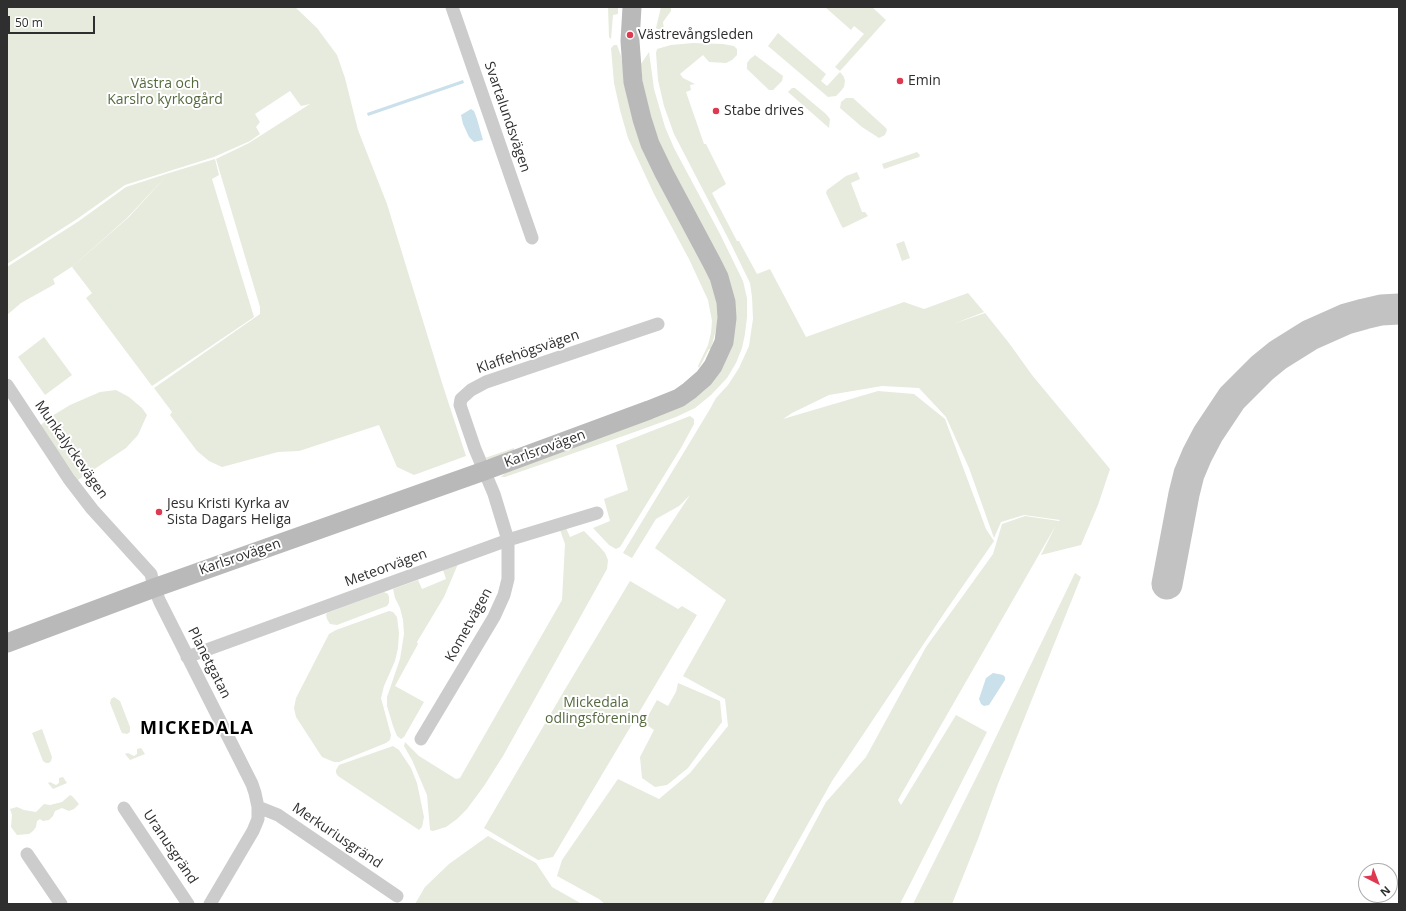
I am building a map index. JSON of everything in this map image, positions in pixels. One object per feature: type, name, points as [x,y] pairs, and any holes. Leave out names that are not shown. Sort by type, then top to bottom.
[{"type":"street","name":"Svartalundsvägen","points":[[452,7],[532,238]]},
{"type":"street","name":"Karlsrovägen","points":[[7,643],[154,588],[484,471],[649,410],[679,398],[689,392],[704,378],[713,366],[724,342],[727,318],[726,302],[719,277],[664,173],[650,144],[642,119],[633,82],[630,41],[632,7]]},
{"type":"street","name":"Klaffehögsvägen","points":[[484,471],[460,405],[461,399],[470,390],[490,381],[658,324]]},
{"type":"street","name":"Munkalyckevägen","points":[[7,384],[11,400],[92,509],[151,574],[154,588]]},
{"type":"street","name":"Kometvägen","points":[[421,739],[494,617],[504,595],[508,579],[508,540],[494,494],[484,471]]},
{"type":"street","name":"Meteorvägen","points":[[187,657],[508,540],[596,513]]},
{"type":"street","name":"Planetgatan","points":[[154,588],[187,657],[252,784],[258,807],[258,819],[253,831],[210,904]]},
{"type":"street","name":"Merkuriusgränd","points":[[258,807],[278,815],[397,896]]},
{"type":"street","name":"Uranusgränd","points":[[124,808],[188,904]]},
{"type":"street","points":[[27,854],[61,904]]},
{"type":"green space","name":"Västra och Karslro kyrkogård","points":[[7,7],[295,7],[317,28],[337,55],[345,78],[358,130],[387,204],[466,456],[414,475],[397,467],[379,425],[299,451],[278,452],[222,467],[209,461],[197,451],[170,415],[172,412],[154,388],[260,314],[260,307],[216,159],[249,143],[310,104],[301,106],[290,91],[255,114],[260,122],[256,127],[260,134],[250,141],[214,157],[125,185],[77,219],[7,264]]},
{"type":"green space","points":[[608,7],[618,7],[618,14],[613,15],[611,39],[609,37]]},
{"type":"green space","points":[[661,7],[671,7],[671,11],[663,22],[664,30],[659,30],[656,28]]},
{"type":"green space","points":[[825,7],[872,7],[886,20],[840,71],[835,67],[864,34],[854,26],[851,30]]},
{"type":"green space","points":[[778,33],[826,74],[821,81],[827,86],[840,72],[844,77],[844,87],[836,96],[828,97],[768,46]]},
{"type":"green space","points":[[693,43],[723,44],[734,46],[737,49],[737,55],[726,63],[709,62],[703,55],[680,74],[683,78],[695,84],[690,85],[691,90],[686,92],[704,144],[706,144],[726,184],[712,193],[737,241],[739,241],[757,274],[770,269],[806,337],[904,302],[924,309],[968,293],[984,312],[953,324],[985,313],[1032,375],[1110,469],[1098,505],[1081,545],[1041,555],[1056,525],[898,800],[901,805],[956,715],[987,732],[900,904],[771,904],[826,802],[866,757],[926,647],[993,554],[1002,524],[1025,516],[1060,520],[1024,515],[1001,522],[994,538],[969,468],[946,417],[919,388],[882,386],[829,395],[783,419],[878,391],[914,394],[945,419],[986,529],[994,541],[832,781],[763,904],[605,904],[599,899],[557,876],[562,860],[618,779],[659,799],[690,773],[728,726],[725,699],[683,676],[726,600],[655,548],[690,495],[679,506],[656,519],[632,558],[623,553],[716,398],[728,385],[739,368],[749,346],[753,319],[750,283],[674,134],[664,106],[658,80],[657,49],[671,45]]},
{"type":"green space","points":[[614,45],[617,45],[621,56],[626,86],[711,278],[718,308],[718,321],[711,349],[709,349],[699,368],[698,366],[708,345],[711,333],[712,321],[708,300],[689,259],[654,194],[628,138],[614,83],[611,48]]},
{"type":"green space","points":[[649,52],[654,89],[665,127],[674,148],[720,234],[743,281],[747,298],[747,317],[742,348],[736,363],[727,378],[711,395],[695,408],[676,417],[629,434],[505,477],[501,477],[508,470],[680,407],[691,401],[706,389],[733,339],[644,102],[641,64]]},
{"type":"green space","points":[[755,55],[783,76],[782,81],[773,90],[769,90],[747,69],[747,63]]},
{"type":"green space","points":[[792,88],[795,88],[826,114],[830,119],[829,128],[788,92]]},
{"type":"green space","points":[[846,98],[853,98],[886,128],[887,130],[885,135],[879,138],[862,127],[840,108],[841,102]]},
{"type":"green space","points":[[917,152],[920,155],[919,157],[884,169],[882,164]]},
{"type":"green space","points":[[215,159],[219,175],[212,179],[254,317],[152,386],[86,298],[92,293],[72,267],[129,217],[169,173]]},
{"type":"green space","points":[[857,172],[860,179],[851,183],[862,212],[865,212],[868,216],[843,228],[826,193],[827,190],[846,176]]},
{"type":"green space","points":[[169,173],[127,218],[73,266],[53,279],[55,284],[21,303],[7,315],[7,267],[79,221],[126,187]]},
{"type":"green space","points":[[904,241],[910,258],[902,261],[896,244]]},
{"type":"green space","points":[[44,337],[72,375],[45,395],[18,357]]},
{"type":"green space","points":[[116,390],[129,397],[142,408],[147,415],[138,435],[126,448],[78,480],[40,426],[47,419],[70,405],[100,392]]},
{"type":"green space","points":[[690,416],[694,419],[694,424],[681,448],[620,547],[616,549],[609,545],[593,528],[610,521],[604,499],[628,490],[616,445]]},
{"type":"green space","points":[[514,448],[514,451],[489,460],[485,458]]},
{"type":"green space","points":[[566,528],[570,537],[584,531],[599,546],[605,553],[608,560],[607,569],[503,756],[484,786],[467,809],[457,819],[446,827],[433,831],[430,830],[427,795],[412,760],[404,746],[405,742],[419,756],[456,779],[460,778],[562,600],[565,544],[560,530]]},
{"type":"green space","points":[[458,564],[444,597],[417,642],[418,644],[395,686],[424,702],[404,737],[401,739],[397,736],[387,706],[387,697],[400,659],[404,634],[403,620],[393,589],[418,580],[422,589],[446,579],[443,570]]},
{"type":"green space","points":[[1075,573],[1081,577],[998,784],[952,904],[913,904],[981,768]]},
{"type":"green space","name":"Mickedala odlingsförening","points":[[630,581],[678,609],[682,606],[697,615],[553,857],[538,860],[484,828]]},
{"type":"green space","points":[[384,592],[388,594],[389,597],[389,603],[387,606],[337,625],[330,624],[327,619],[327,613]]},
{"type":"green space","points":[[389,611],[393,612],[397,617],[399,633],[395,661],[384,686],[381,698],[391,735],[390,740],[339,762],[334,762],[322,757],[296,717],[294,708],[296,698],[329,634],[336,630]]},
{"type":"green space","points":[[678,683],[720,701],[722,722],[688,768],[667,785],[655,787],[642,778],[640,757],[654,730],[644,723],[657,700],[668,706],[676,692]]},
{"type":"green space","points":[[114,697],[120,701],[130,727],[130,732],[127,734],[122,733],[110,703],[111,699]]},
{"type":"green space","points":[[42,729],[52,757],[49,763],[43,761],[32,733]]},
{"type":"green space","points":[[393,746],[399,750],[411,768],[417,783],[424,817],[422,827],[419,830],[338,776],[336,773],[339,765]]},
{"type":"green space","points":[[141,748],[145,754],[130,760],[125,754],[128,753],[134,756],[137,754],[137,749]]},
{"type":"green space","points":[[63,777],[67,783],[53,789],[48,783],[50,782],[56,785],[59,783],[59,778]]},
{"type":"green space","points":[[70,795],[79,804],[74,809],[69,811],[62,808],[55,811],[49,820],[43,821],[40,819],[37,821],[36,827],[29,834],[17,835],[11,827],[12,815],[10,809],[17,807],[36,812],[44,804],[50,805],[62,802]]},
{"type":"green space","points":[[488,836],[536,863],[552,887],[582,904],[415,904],[425,887],[449,864]]},
{"type":"water","points":[[463,80],[464,83],[368,116],[367,113]]},
{"type":"water","points":[[471,109],[474,111],[483,140],[474,142],[469,137],[463,124],[461,115]]},
{"type":"water","points":[[993,673],[1003,675],[1005,680],[989,705],[984,706],[981,704],[979,699],[986,678]]},
{"type":"taxiway","points":[[1167,584],[1189,474],[1208,434],[1232,398],[1262,368],[1278,355],[1310,335],[1346,319],[1381,310],[1399,309]]},
{"type":"place","name":"Västrevångsleden","points":[[630,35]]},
{"type":"place","name":"Emin","points":[[900,81]]},
{"type":"place","name":"Stabe drives","points":[[716,111]]},
{"type":"place","name":"Jesu Kristi Kyrka av Sista Dagars Heliga","points":[[159,512]]},
{"type":"district","name":"MICKEDALA","points":[[197,729]]}]
